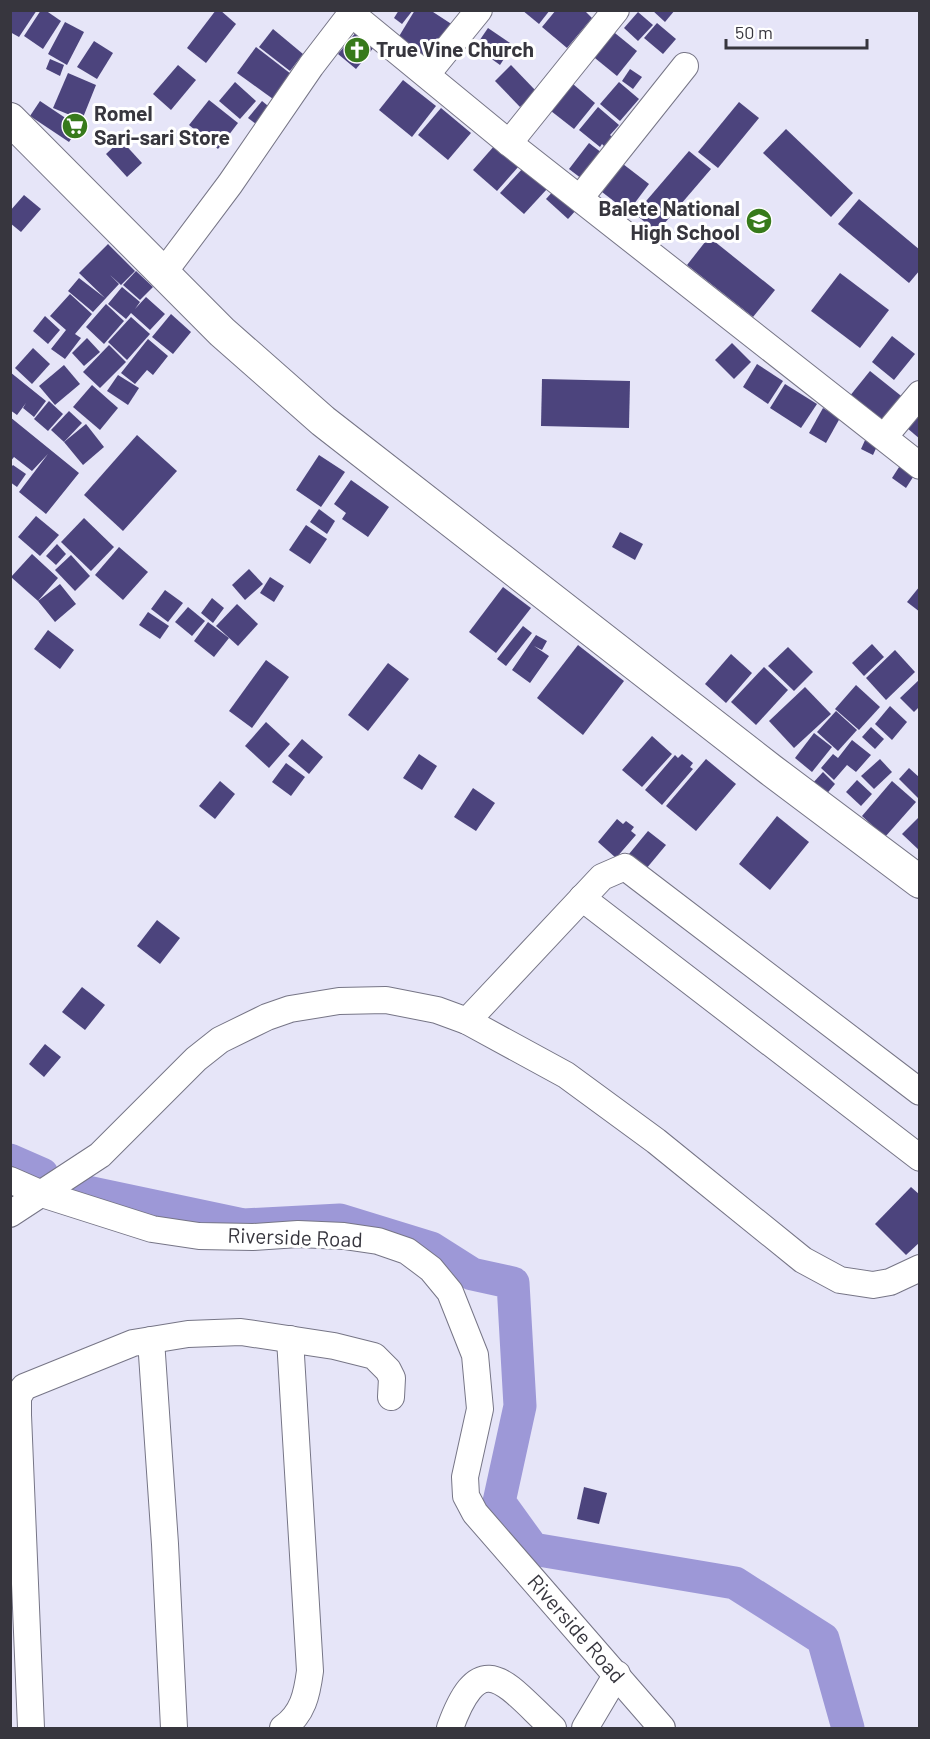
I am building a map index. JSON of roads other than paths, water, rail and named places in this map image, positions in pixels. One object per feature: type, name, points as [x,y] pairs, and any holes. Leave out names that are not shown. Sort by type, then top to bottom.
[{"type":"main road","points":[[10,119],[222,332],[323,421],[771,771],[920,882]]},
{"type":"street","points":[[428,75],[479,10]]},
{"type":"street","points":[[509,142],[616,10]]},
{"type":"street","points":[[164,273],[230,184],[310,66],[353,12],[509,142],[920,466]]},
{"type":"street","points":[[580,198],[685,66]]},
{"type":"street","points":[[884,437],[920,394]]},
{"type":"street","points":[[467,1021],[602,877],[625,867],[920,1092]]},
{"type":"street","points":[[582,898],[920,1158]]},
{"type":"street","points":[[10,1214],[100,1155],[196,1059],[220,1040],[267,1017],[290,1009],[320,1003],[386,1000],[437,1010],[467,1021],[566,1075],[656,1141],[803,1260],[840,1280],[873,1285],[890,1282],[920,1268]]},
{"type":"street","name":"Riverside Road","points":[[10,1180],[42,1194],[152,1229],[199,1236],[253,1237],[298,1234],[344,1236],[378,1241],[407,1251],[431,1269],[450,1292],[475,1355],[480,1409],[465,1477],[466,1496],[475,1513],[662,1728]]},
{"type":"street","points":[[32,1728],[18,1448],[18,1397],[24,1388],[133,1343],[188,1334],[241,1332],[334,1346],[374,1356],[388,1370],[392,1385],[391,1397]]},
{"type":"street","points":[[283,1728],[300,1711],[307,1693],[310,1671],[290,1339]]},
{"type":"street","points":[[151,1340],[165,1544],[174,1728]]},
{"type":"street","points":[[585,1728],[616,1674]]},
{"type":"street","points":[[450,1728],[459,1703],[478,1680],[489,1677],[502,1681],[553,1728]]},
{"type":"waterway","points":[[10,1160],[42,1174]]},
{"type":"waterway","points":[[82,1191],[243,1225],[340,1220],[431,1248],[472,1274],[513,1283],[520,1406],[499,1502],[533,1549],[735,1583],[823,1639],[848,1728]]},
{"type":"place","name":"True Vine Church","points":[[357,50]]},
{"type":"place","name":"Romel Sari-sari Store","points":[[75,126]]},
{"type":"place","name":"Balete National High School","points":[[759,221]]}]
